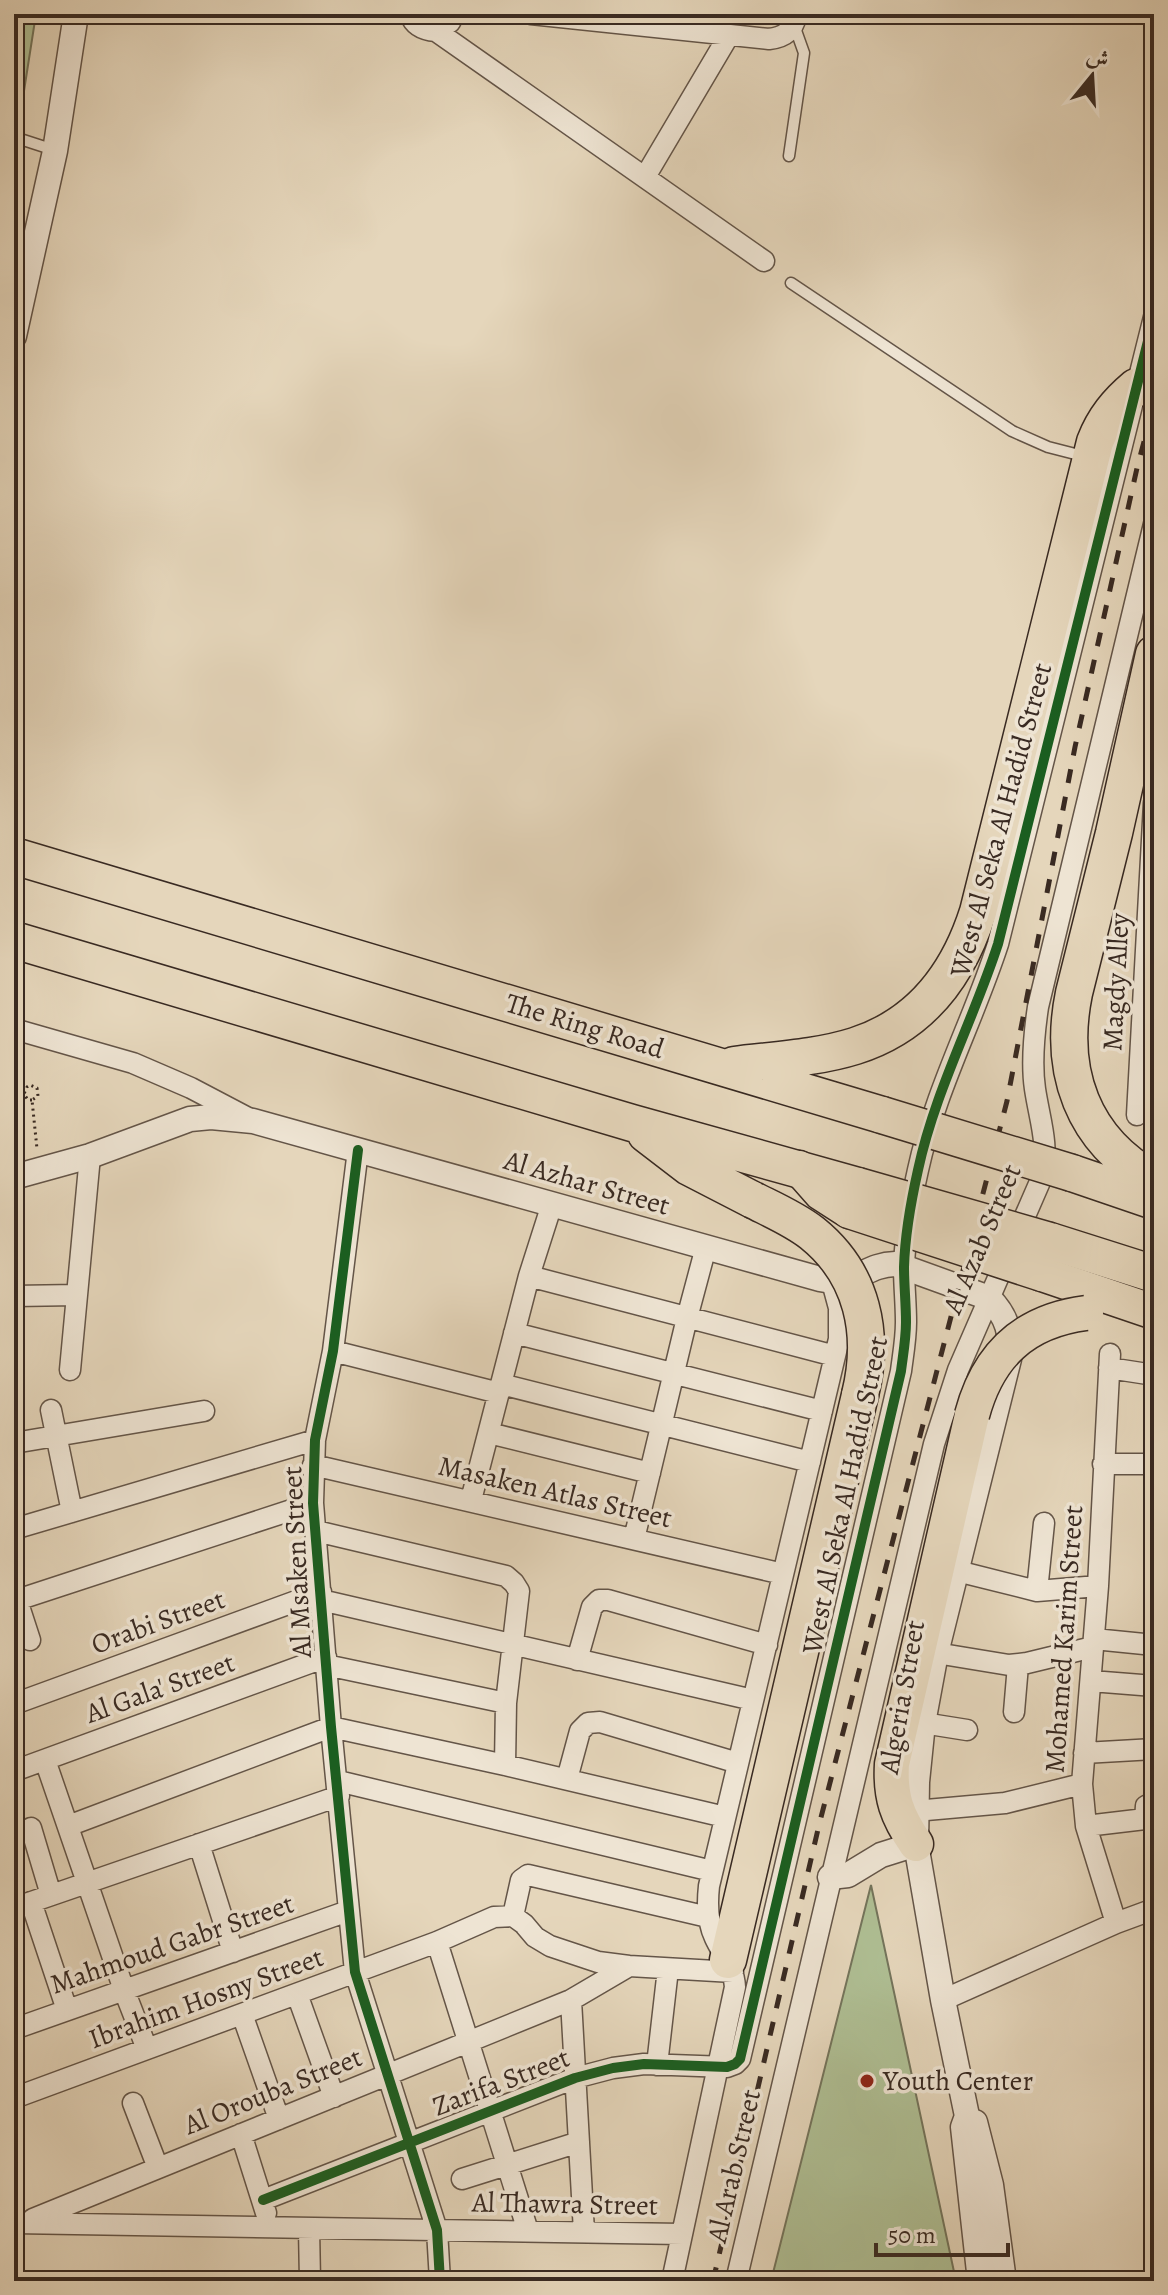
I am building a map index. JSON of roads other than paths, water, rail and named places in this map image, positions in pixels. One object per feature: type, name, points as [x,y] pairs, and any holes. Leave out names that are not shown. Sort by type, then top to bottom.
[{"type":"highway","points":[[720,1067],[825,1053],[856,1046],[885,1034],[911,1017],[935,995],[954,970],[978,912],[1095,442],[1115,406],[1136,387]]},
{"type":"highway","points":[[1154,654],[1074,993],[1068,1045],[1071,1071],[1090,1119],[1123,1159],[1154,1180]]},
{"type":"highway","name":"The Ring Road","points":[[14,856],[882,1115],[1154,1201]]},
{"type":"highway","points":[[14,940],[632,1123],[799,1168],[854,1198],[1046,1258],[1154,1274]]},
{"type":"highway","points":[[632,1123],[689,1167],[812,1233],[843,1266],[861,1307],[867,1351],[865,1374],[730,1966]]},
{"type":"highway","points":[[1046,1258],[1153,1311]]},
{"type":"highway","points":[[915,1828],[901,1823],[892,1788],[892,1764],[977,1395],[997,1359],[1020,1338],[1046,1322],[1086,1313],[1153,1311]]},
{"type":"street","points":[[15,323],[23,255],[55,151],[76,14]]},
{"type":"street","points":[[410,14],[417,25],[436,31],[764,261]]},
{"type":"street","points":[[436,31],[450,22],[454,14]]},
{"type":"street","points":[[531,14],[645,20],[769,39],[788,33],[796,20]]},
{"type":"street","points":[[645,177],[729,35]]},
{"type":"street","name":"West Al Seka Al Hadid Street","points":[[719,2067],[735,2064],[743,2051],[890,1417],[905,1346],[904,1266],[915,1182],[929,1124],[998,944],[1154,317]]},
{"type":"street","name":"Al Azab Street","points":[[830,1877],[934,1444],[958,1370],[1037,1190],[1045,1164],[1045,1137],[1033,1071],[1038,1007],[1154,524]]},
{"type":"street","name":"Magdy Alley","points":[[1137,1115],[1154,803]]},
{"type":"street","name":"Al Azhar Street","points":[[14,1029],[133,1063],[191,1088],[253,1121]]},
{"type":"street","name":"Al Azhar Street","points":[[14,1177],[90,1156],[190,1119],[211,1117],[253,1121],[832,1282]]},
{"type":"street","name":"Al Msaken Street","points":[[355,1972],[331,1727],[313,1503],[313,1465],[333,1351],[358,1150]]},
{"type":"street","points":[[70,1370],[90,1156]]},
{"type":"street","points":[[471,1500],[529,1276],[552,1204]]},
{"type":"street","points":[[634,1539],[706,1247]]},
{"type":"street","points":[[832,1282],[854,1279],[878,1266],[895,1264],[989,1298]]},
{"type":"street","points":[[529,1276],[835,1356]]},
{"type":"street","name":"West Al Seka Al Hadid Street","points":[[730,1966],[715,1939],[708,1917],[709,1886],[835,1356],[840,1322],[832,1282]]},
{"type":"street","points":[[14,1296],[77,1295]]},
{"type":"street","name":"Algeria Street","points":[[980,2281],[963,2127],[967,2116],[943,2000],[915,1828],[923,1723],[936,1653],[1011,1348],[1008,1326],[989,1298]]},
{"type":"street","points":[[514,1333],[822,1411]]},
{"type":"street","points":[[333,1351],[662,1425],[810,1462]]},
{"type":"street","name":"Mohamed Karim Street","points":[[1116,1923],[1086,1826],[1082,1784],[1098,1586],[1109,1361],[1154,1375]]},
{"type":"street","points":[[51,1410],[72,1512]]},
{"type":"street","points":[[14,1443],[204,1411]]},
{"type":"street","points":[[489,1433],[650,1473]]},
{"type":"street","points":[[14,1529],[315,1440]]},
{"type":"street","points":[[1103,1464],[1154,1464]]},
{"type":"street","name":"Masaken Atlas Street","points":[[313,1465],[783,1574]]},
{"type":"street","points":[[30,1640],[16,1600],[313,1503]]},
{"type":"street","points":[[1037,1591],[1044,1523]]},
{"type":"street","points":[[316,1531],[506,1576],[514,1583],[519,1591],[506,1703],[505,1765]]},
{"type":"street","points":[[957,1571],[1037,1591],[1098,1586]]},
{"type":"street","points":[[321,1596],[753,1700]]},
{"type":"street","name":"Orabi Street","points":[[14,1704],[321,1596]]},
{"type":"street","points":[[577,1660],[592,1607],[599,1600],[767,1645]]},
{"type":"street","points":[[936,1653],[1018,1665],[1094,1643],[1154,1645]]},
{"type":"street","points":[[326,1661],[506,1703]]},
{"type":"street","name":"Al Gala' Street","points":[[14,1771],[326,1661]]},
{"type":"street","points":[[1014,1712],[1018,1665]]},
{"type":"street","points":[[1091,1681],[1154,1686]]},
{"type":"street","points":[[567,1779],[580,1731],[588,1723],[600,1722],[738,1763]]},
{"type":"street","points":[[923,1723],[967,1730]]},
{"type":"street","points":[[68,1826],[331,1727],[725,1817]]},
{"type":"street","points":[[1084,1753],[1154,1749]]},
{"type":"street","points":[[45,1760],[147,2049]]},
{"type":"street","points":[[830,1877],[848,1875],[881,1855],[915,1828],[1082,1784]]},
{"type":"street","points":[[67,2010],[22,1905],[199,1844],[338,1788],[712,1871]]},
{"type":"street","points":[[1086,1826],[1145,1820],[1146,1806],[1154,1802]]},
{"type":"street","points":[[31,1828],[51,1895]]},
{"type":"street","points":[[199,1844],[233,1952]]},
{"type":"street","points":[[672,2281],[734,1994],[730,1966],[668,1969],[598,1962],[550,1946],[535,1937],[513,1916],[521,1880],[528,1875],[708,1917]]},
{"type":"street","name":"Al Arab Street","points":[[736,2281],[830,1877]]},
{"type":"street","points":[[943,2000],[1154,1909]]},
{"type":"street","name":"Mahmoud Gabr Street","points":[[14,2029],[348,1911]]},
{"type":"street","name":"Ibrahim Hosny Street","points":[[14,2098],[437,1942],[494,1917],[513,1916]]},
{"type":"street","points":[[437,1942],[528,2231]]},
{"type":"street","name":"Al Orouba Street","points":[[18,2223],[571,2000],[629,1966]]},
{"type":"street","points":[[657,2065],[668,1969]]},
{"type":"street","points":[[355,1972],[437,2230],[440,2281]]},
{"type":"street","points":[[297,1994],[334,2097]]},
{"type":"street","points":[[571,2000],[584,2232]]},
{"type":"street","points":[[242,2014],[279,2119]]},
{"type":"street","name":"Zarifa Street","points":[[263,2200],[575,2078],[613,2068],[657,2065],[719,2067]]},
{"type":"street","points":[[133,2103],[158,2168]]},
{"type":"street","name":"Algeria Street","points":[[967,2116],[976,2125],[991,2185],[1004,2281]]},
{"type":"street","points":[[241,2134],[271,2228]]},
{"type":"street","points":[[462,2179],[579,2142]]},
{"type":"street","name":"Al Thawra Street","points":[[18,2223],[682,2234]]},
{"type":"street","points":[[309,2228],[310,2281]]},
{"type":"street","points":[[14,2281],[21,2281]]},
{"type":"lane","points":[[789,156],[804,63],[796,20]]},
{"type":"lane","points":[[14,137],[55,151]]},
{"type":"lane","points":[[791,283],[1012,431],[1048,447],[1091,458]]},
{"type":"railway","points":[[713,2281],[819,1825],[1007,1101],[1075,747],[1154,404]]},
{"type":"place","name":"Youth Center","points":[[867,2081]]}]
